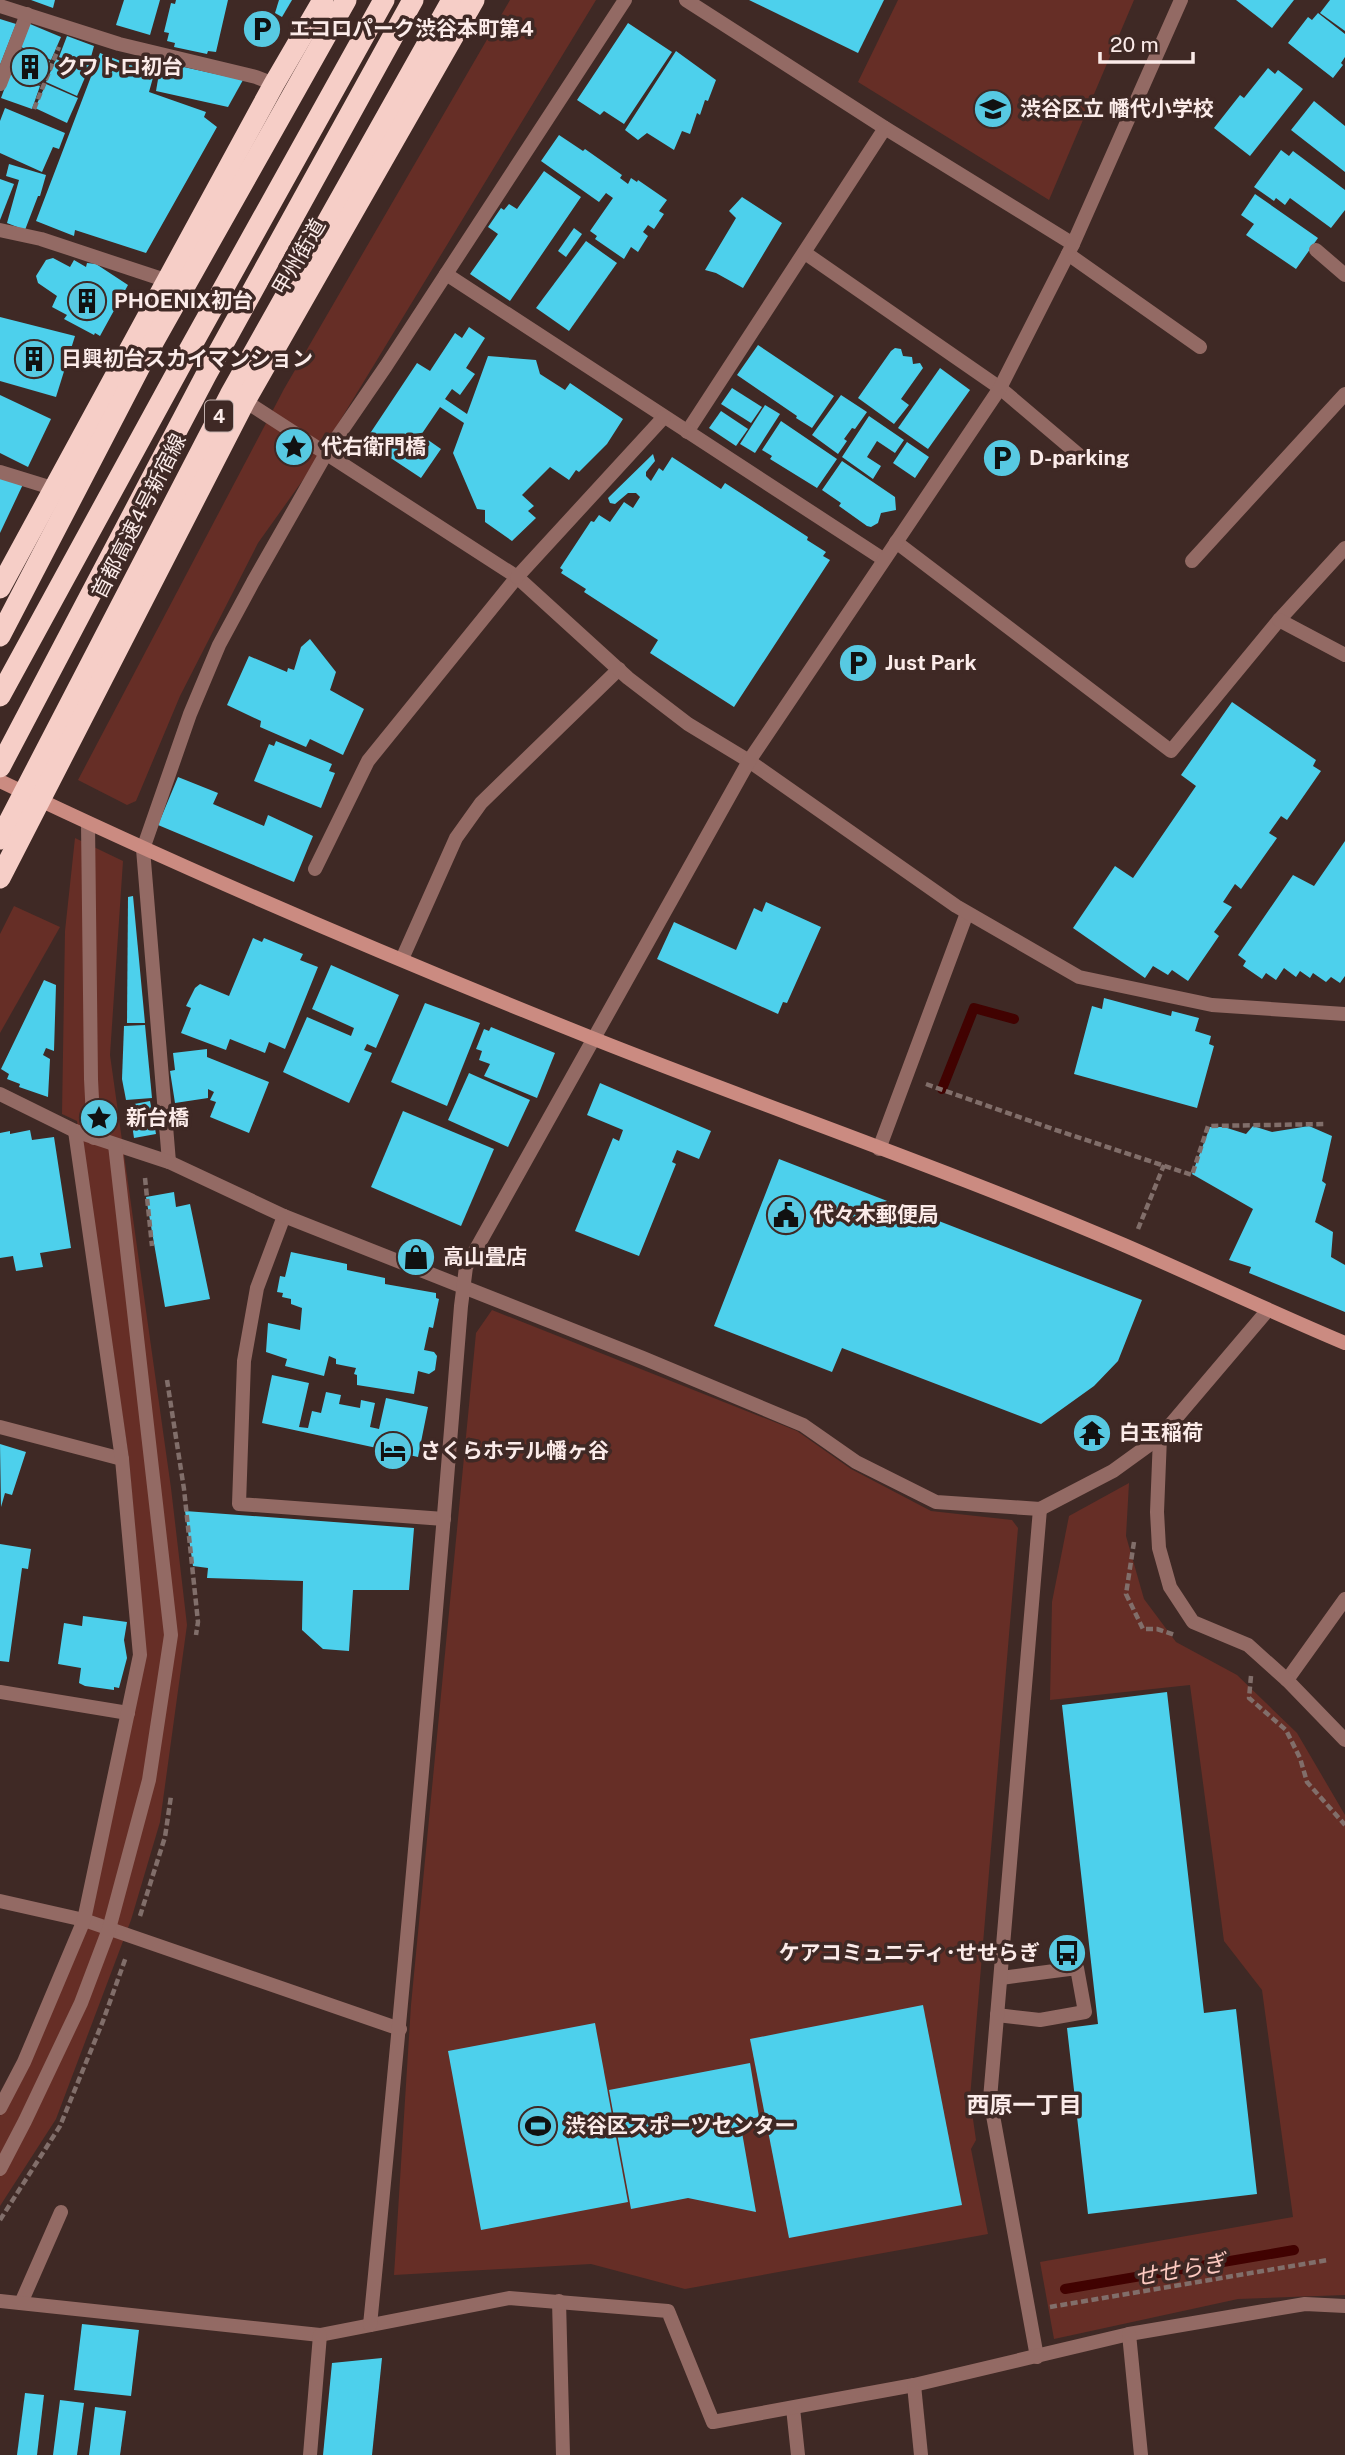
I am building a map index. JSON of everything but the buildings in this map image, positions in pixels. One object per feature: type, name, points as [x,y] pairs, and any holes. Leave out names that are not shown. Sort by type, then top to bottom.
[{"type":"highway","points":[[0,588],[52,488],[323,0]]},
{"type":"highway","points":[[0,636],[146,355],[346,0]]},
{"type":"highway","points":[[0,696],[384,0]]},
{"type":"highway","points":[[0,767],[206,375],[413,0]]},
{"type":"highway","name":"首都高速4号新宿線","points":[[0,839],[230,395],[452,0]]},
{"type":"highway","name":"甲州街道","points":[[0,878],[245,401],[474,0]]},
{"type":"street","points":[[169,1162],[143,849],[190,714],[219,645],[327,452],[625,0]]},
{"type":"street","points":[[685,0],[1070,249],[1200,346]]},
{"type":"street","points":[[370,2325],[400,2029],[462,1288],[466,1267],[748,761],[1000,388],[1070,249],[1181,0]]},
{"type":"street","points":[[0,6],[118,44],[256,77],[274,84]]},
{"type":"street","points":[[0,84],[27,15]]},
{"type":"street","points":[[687,432],[885,128]]},
{"type":"street","points":[[0,230],[41,239],[168,281]]},
{"type":"street","points":[[1316,250],[1345,275]]},
{"type":"street","points":[[805,253],[1000,388],[1079,455]]},
{"type":"street","points":[[446,274],[883,559]]},
{"type":"street","points":[[1192,561],[1345,394]]},
{"type":"street","points":[[245,401],[517,578],[619,669],[688,724],[748,761],[967,913],[1079,977],[1212,1006],[1345,1014]]},
{"type":"street","points":[[315,869],[368,761],[517,578],[664,417]]},
{"type":"street","points":[[0,472],[52,488]]},
{"type":"street","points":[[896,542],[1171,751],[1279,621],[1345,548]]},
{"type":"street","points":[[1279,621],[1345,655]]},
{"type":"street","points":[[402,959],[456,838],[481,803],[619,669]]},
{"type":"street","points":[[0,781],[143,849],[402,959],[593,1038],[1130,1248],[1267,1311],[1345,1343]]},
{"type":"street","points":[[88,823],[94,1139]]},
{"type":"street","points":[[879,1149],[967,913]]},
{"type":"street","points":[[0,1094],[94,1139],[169,1162],[284,1216],[803,1424],[856,1462],[936,1502],[1040,1509],[1113,1471],[1160,1437],[1267,1311]]},
{"type":"street","points":[[0,2108],[24,2062],[84,1920],[140,1655],[122,1459],[75,1131]]},
{"type":"street","points":[[0,2169],[81,2003],[109,1929],[149,1780],[171,1635],[115,1145]]},
{"type":"street","points":[[284,1216],[257,1288],[244,1361],[239,1504],[444,1519]]},
{"type":"street","points":[[0,1427],[122,1459]]},
{"type":"street","points":[[1160,1437],[1158,1536],[1170,1587],[1193,1622],[1248,1645],[1287,1680],[1345,1740]]},
{"type":"street","points":[[1037,2357],[990,2099],[1040,1509]]},
{"type":"street","points":[[1287,1680],[1345,1599]]},
{"type":"street","points":[[0,1692],[128,1713]]},
{"type":"street","points":[[0,1901],[84,1920],[400,2029]]},
{"type":"street","points":[[997,2015],[1041,2020],[1085,2012],[1077,1968],[1001,1978]]},
{"type":"street","points":[[21,2303],[61,2213]]},
{"type":"street","points":[[0,2301],[320,2335],[509,2298],[668,2311],[713,2422],[914,2385],[1129,2334],[1305,2304],[1345,2306]]},
{"type":"street","points":[[559,2301],[562,2455]]},
{"type":"street","points":[[1129,2334],[1141,2455]]},
{"type":"street","points":[[310,2455],[320,2335]]},
{"type":"street","points":[[914,2385],[921,2455]]},
{"type":"street","points":[[793,2408],[798,2455]]},
{"type":"path","points":[[34,109],[68,27]]},
{"type":"path","points":[[906,1076],[1192,1175],[1208,1126],[1326,1124]]},
{"type":"path","points":[[1130,1248],[1164,1166]]},
{"type":"path","points":[[1250,1698],[1286,1730],[1300,1758],[1307,1782],[1345,1825]]},
{"type":"path","points":[[1028,2311],[1328,2260]]},
{"type":"shaded area","points":[[510,0],[596,0],[310,470],[258,543],[180,696],[136,801],[127,805],[78,780],[284,389]]},
{"type":"shaded area","name":"渋谷区立 幡代小学校","points":[[898,0],[1134,0],[1049,200],[858,82]]},
{"type":"shaded area","points":[[75,838],[123,861],[110,1055],[171,1488],[187,1625],[160,1822],[131,1920],[56,2119],[0,2206],[0,2116],[31,2056],[89,1918],[145,1657],[129,1459],[77,1121],[62,1114],[65,931]]},
{"type":"shaded area","points":[[14,906],[60,927],[0,1033],[0,934]]},
{"type":"shaded area","name":"渋谷区スポーツセンター","points":[[492,1310],[797,1431],[851,1469],[931,1511],[1012,1520],[1018,1528],[970,2098],[976,2140],[971,2149],[988,2234],[685,2289],[591,2264],[394,2275],[411,2005],[476,1333]]},
{"type":"shaded area","points":[[1129,1483],[1126,1536],[1144,1599],[1176,1642],[1237,1675],[1297,1733],[1345,1815],[1345,2295],[1238,2299],[1054,2339],[1040,2262],[1293,2217],[1262,1990],[1224,1941],[1190,1685],[1050,1700],[1052,1602],[1069,1516]]},
{"type":"waterway","points":[[942,1089],[974,1008],[1014,1019]]},
{"type":"waterway","name":"せせらぎ","points":[[1065,2289],[1294,2250]]},
{"type":"place","name":"エコロパーク渋谷本町第4","points":[[262,29]]},
{"type":"place","name":"クワトロ初台","points":[[30,67]]},
{"type":"place","name":"渋谷区立 幡代小学校","points":[[993,109]]},
{"type":"place","name":"PHOENIX初台","points":[[87,301]]},
{"type":"place","name":"日興初台スカイマンション","points":[[34,359]]},
{"type":"place","name":"代右衛門橋","points":[[294,447]]},
{"type":"place","name":"D-parking","points":[[1002,458]]},
{"type":"place","name":"Just Park","points":[[858,663]]},
{"type":"place","name":"新台橋","points":[[99,1118]]},
{"type":"place","name":"代々木郵便局","points":[[786,1215]]},
{"type":"place","name":"高山畳店","points":[[416,1257]]},
{"type":"place","name":"白玉稲荷","points":[[1092,1433]]},
{"type":"place","name":"さくらホテル幡ヶ谷","points":[[393,1451]]},
{"type":"place","name":"ケアコミュニティ･せせらぎ","points":[[1067,1953]]},
{"type":"place","name":"渋谷区スポーツセンター","points":[[538,2126]]},
{"type":"district","name":"西原一丁目","points":[[1024,2105]]}]
